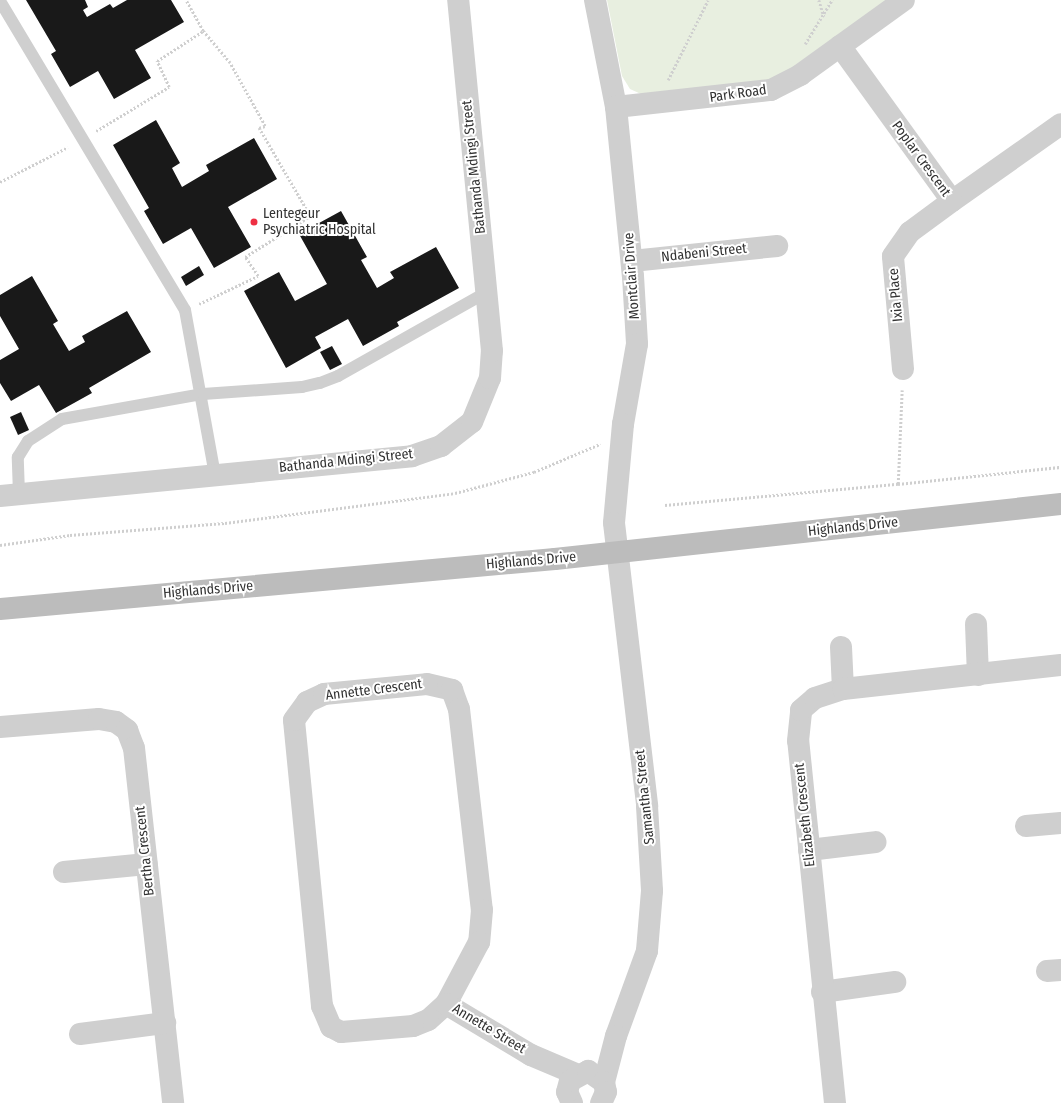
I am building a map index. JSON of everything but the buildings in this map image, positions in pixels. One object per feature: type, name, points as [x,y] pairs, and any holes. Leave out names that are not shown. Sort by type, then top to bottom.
[{"type":"main road","name":"Highlands Drive","points":[[0,609],[617,553],[1061,504]]},
{"type":"street","name":"Bathanda Mdingi Street","points":[[10,495],[412,456],[441,446],[459,435],[472,422],[490,378],[486,292],[458,0]]},
{"type":"street","name":"Montclair Drive","points":[[594,0],[616,107],[632,261],[636,344],[623,424],[614,523],[617,553]]},
{"type":"street","name":"Park Road","points":[[616,107],[760,93],[800,75],[904,0]]},
{"type":"street","name":"Poplar Crescent","points":[[840,46],[952,201],[1061,124]]},
{"type":"street","name":"Ixia Place","points":[[903,369],[893,256],[906,235],[952,201]]},
{"type":"street","name":"Ndabeni Street","points":[[632,261],[777,246]]},
{"type":"street","name":"Samantha Street","points":[[587,1092],[616,1036],[647,951],[652,891],[647,806],[617,553]]},
{"type":"street","points":[[976,624],[978,675]]},
{"type":"street","points":[[841,647],[843,688]]},
{"type":"street","name":"Elizabeth Crescent","points":[[835,1103],[822,992],[798,741],[801,710],[815,698],[843,688],[978,675],[1061,665]]},
{"type":"street","name":"Annette Crescent","points":[[440,684],[452,690],[456,697],[482,910],[479,942],[446,1004],[428,1020],[413,1026],[349,1033],[331,1027],[327,1019],[319,984],[313,881],[294,720],[307,702],[324,694],[440,684]]},
{"type":"street","name":"Bertha Crescent","points":[[0,727],[99,719],[116,722],[127,730],[134,748],[173,1103]]},
{"type":"street","points":[[1026,826],[1061,823]]},
{"type":"street","points":[[809,850],[876,842]]},
{"type":"street","points":[[64,872],[147,864]]},
{"type":"street","points":[[822,992],[895,982]]},
{"type":"street","name":"Annette Street","points":[[446,1004],[531,1055],[587,1092]]},
{"type":"street","points":[[80,1034],[165,1023]]},
{"type":"lane","points":[[0,1],[84,138],[185,310],[203,394],[215,475]]},
{"type":"lane","points":[[10,495],[18,457],[28,442],[62,419],[203,394],[302,387],[338,376],[486,292]]},
{"type":"path","points":[[185,310],[258,276],[245,257],[310,216],[259,128],[265,126],[230,63],[203,31],[186,0]]},
{"type":"path","points":[[668,102],[666,85],[708,0]]},
{"type":"path","points":[[819,0],[824,16]]},
{"type":"path","points":[[800,75],[801,49],[824,16],[832,0]]},
{"type":"path","points":[[0,182],[84,138],[169,87],[157,61],[203,31]]},
{"type":"path","points":[[898,484],[903,369]]},
{"type":"path","points":[[0,545],[70,535],[225,523],[455,493],[534,472],[604,442],[623,424]]},
{"type":"path","points":[[665,504],[898,484],[1061,467]]},
{"type":"green space","points":[[607,0],[887,0],[783,74],[767,81],[641,94],[630,89],[622,76]]},
{"type":"place","name":"Lentegeur Psychiatric Hospital","points":[[254,222]]}]
